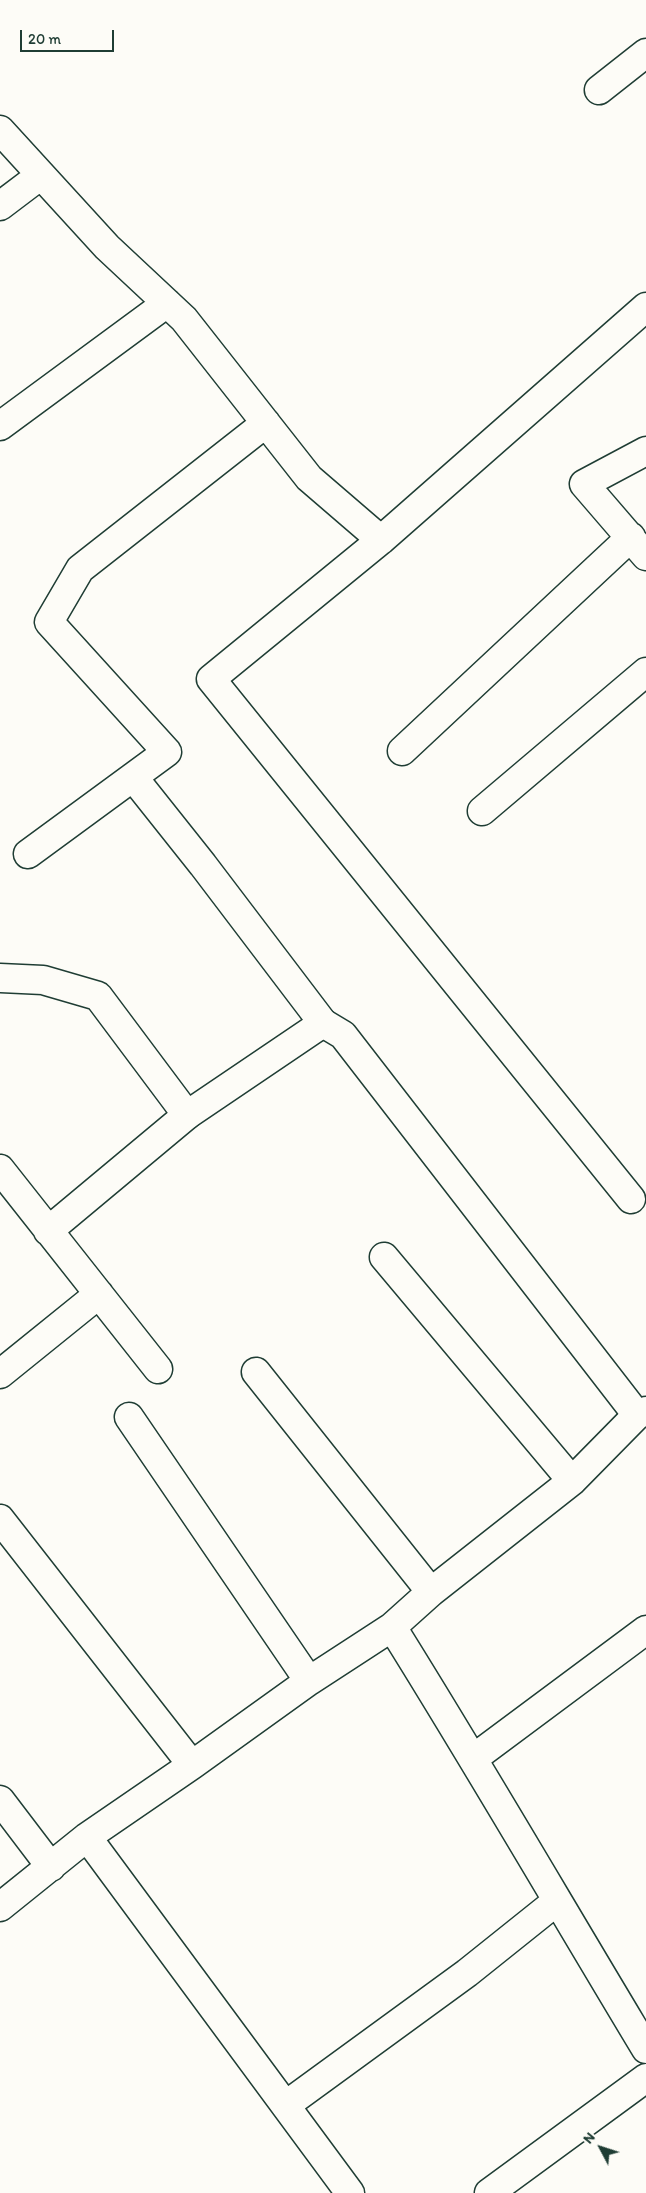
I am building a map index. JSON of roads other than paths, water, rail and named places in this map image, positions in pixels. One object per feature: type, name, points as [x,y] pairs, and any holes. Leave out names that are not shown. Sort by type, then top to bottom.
[{"type":"street","points":[[599,90],[646,53]]},
{"type":"street","points":[[0,130],[107,247],[184,319],[309,478],[381,540]]},
{"type":"street","points":[[0,206],[41,175]]},
{"type":"street","points":[[0,426],[167,303]]},
{"type":"street","points":[[631,1199],[211,679],[381,540],[646,307]]},
{"type":"street","points":[[28,854],[166,752],[49,622],[80,569],[266,422]]},
{"type":"street","points":[[402,751],[639,546],[584,484],[646,451]]},
{"type":"street","points":[[482,811],[646,672]]},
{"type":"street","points":[[0,1907],[87,1837],[309,1681],[392,1627],[431,1592],[572,1481],[642,1413],[343,1035],[323,1023],[133,777]]},
{"type":"street","points":[[0,978],[43,980],[98,996],[187,1115]]},
{"type":"street","points":[[48,1231],[187,1115],[323,1023]]},
{"type":"street","points":[[0,1169],[158,1369]]},
{"type":"street","points":[[384,1257],[572,1481]]},
{"type":"street","points":[[0,1374],[99,1294]]},
{"type":"street","points":[[256,1372],[431,1592]]},
{"type":"street","points":[[129,1417],[309,1681]]},
{"type":"street","points":[[0,1519],[192,1765]]},
{"type":"street","points":[[392,1627],[474,1758],[646,2049]]},
{"type":"street","points":[[474,1758],[646,1630]]},
{"type":"street","points":[[0,1800],[51,1867]]},
{"type":"street","points":[[87,1837],[350,2193]]},
{"type":"street","points":[[286,2105],[468,1973],[557,1901]]},
{"type":"street","points":[[489,2193],[646,2078]]}]
